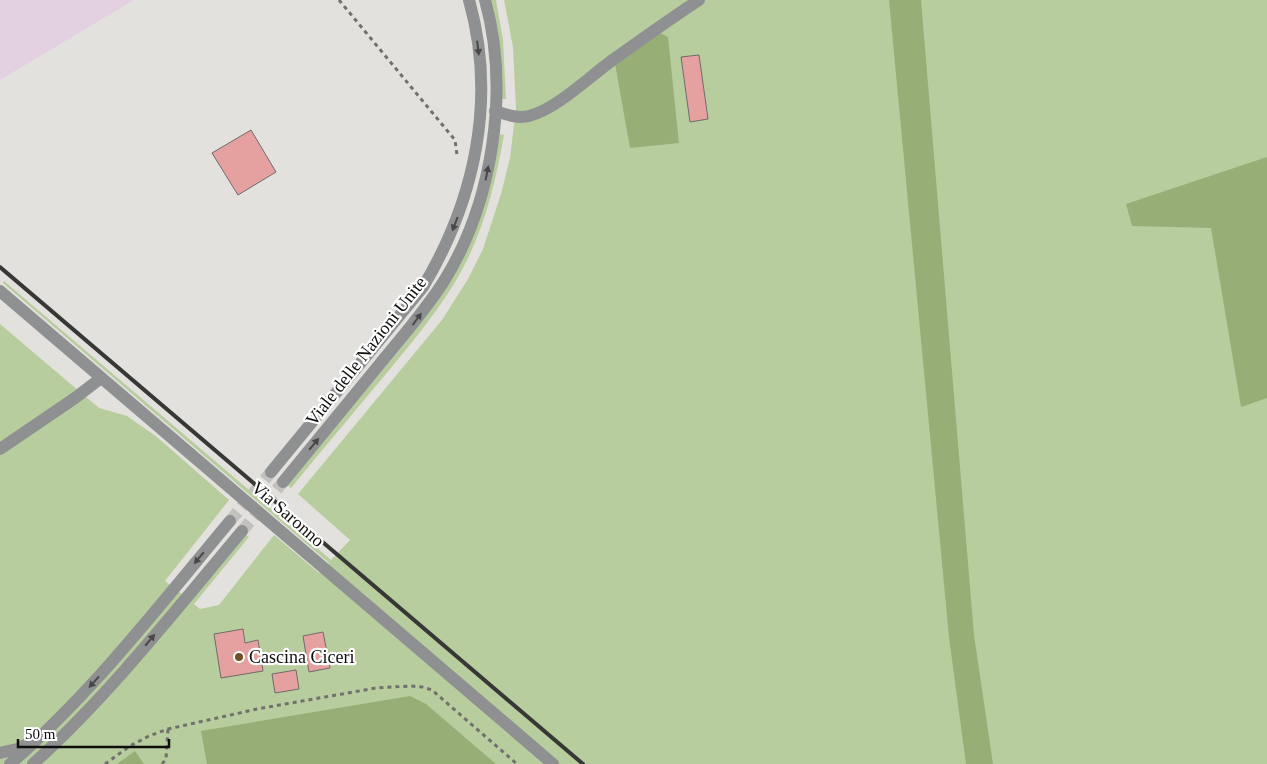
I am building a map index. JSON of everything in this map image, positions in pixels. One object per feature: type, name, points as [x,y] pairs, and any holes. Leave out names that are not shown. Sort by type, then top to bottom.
[{"type":"street","name":"Viale delle Nazioni Unite","points":[[271,472],[423,287],[440,259],[455,224],[468,185],[477,148],[481,116],[478,46],[469,0]]},
{"type":"street","name":"Viale delle Nazioni Unite","points":[[283,482],[412,325],[444,281],[468,232],[486,180],[495,111],[494,52],[485,0]]},
{"type":"street","points":[[495,111],[518,117],[538,113],[567,95],[614,59],[699,0]]},
{"type":"street","name":"Via Saronno","points":[[0,291],[553,764]]},
{"type":"street","points":[[0,450],[101,378]]},
{"type":"street","points":[[10,764],[45,733],[110,665],[230,521]]},
{"type":"street","points":[[33,764],[124,671],[242,531]]},
{"type":"street","points":[[0,753],[17,749],[45,733]]},
{"type":"path","points":[[339,0],[455,140],[456,162]]},
{"type":"path","points":[[105,764],[130,746],[168,729],[257,709],[392,686],[422,687],[432,690],[517,764]]},
{"type":"path","points":[[162,764],[166,760],[168,729]]},
{"type":"shaded area","points":[[0,0],[134,0],[0,80]]},
{"type":"green space","points":[[491,0],[496,0],[503,40],[506,99],[502,99],[499,47]]},
{"type":"green space","points":[[504,0],[1267,0],[1267,764],[0,764],[0,324],[99,408],[127,416],[157,437],[229,500],[165,581],[191,601],[246,535],[249,537],[194,604],[200,609],[219,605],[274,535],[319,573],[329,563],[3,283],[4,281],[331,560],[350,540],[298,494],[442,320],[468,279],[483,249],[501,194],[510,158],[516,108],[513,47]]},
{"type":"green space","points":[[889,0],[921,0],[974,635],[993,764],[966,764],[949,637]]},
{"type":"green space","points":[[658,32],[668,37],[679,143],[630,148],[614,58]]},
{"type":"green space","points":[[500,134],[504,135],[484,220],[471,252],[455,282],[416,336],[291,488],[287,485],[406,342],[443,293],[492,173]]},
{"type":"green space","points":[[1267,157],[1267,398],[1241,407],[1211,228],[1132,226],[1126,204]]},
{"type":"green space","points":[[410,696],[426,704],[496,764],[207,764],[201,731]]},
{"type":"green space","points":[[135,751],[144,764],[117,764]]},
{"type":"building","points":[[699,55],[708,119],[690,122],[681,57]]},
{"type":"building","points":[[251,130],[276,172],[238,195],[212,153]]},
{"type":"building","name":"Cascina Ciceri","points":[[243,629],[245,643],[258,640],[263,671],[221,678],[214,634]]},
{"type":"building","points":[[323,632],[330,668],[309,672],[303,636]]},
{"type":"building","points":[[296,670],[299,689],[275,693],[272,674]]},
{"type":"tunnel","points":[[230,521],[271,472]]},
{"type":"tunnel","points":[[242,531],[283,482]]},
{"type":"railway","points":[[0,267],[583,764]]},
{"type":"place","name":"Cascina Ciceri","points":[[239,657]]}]
